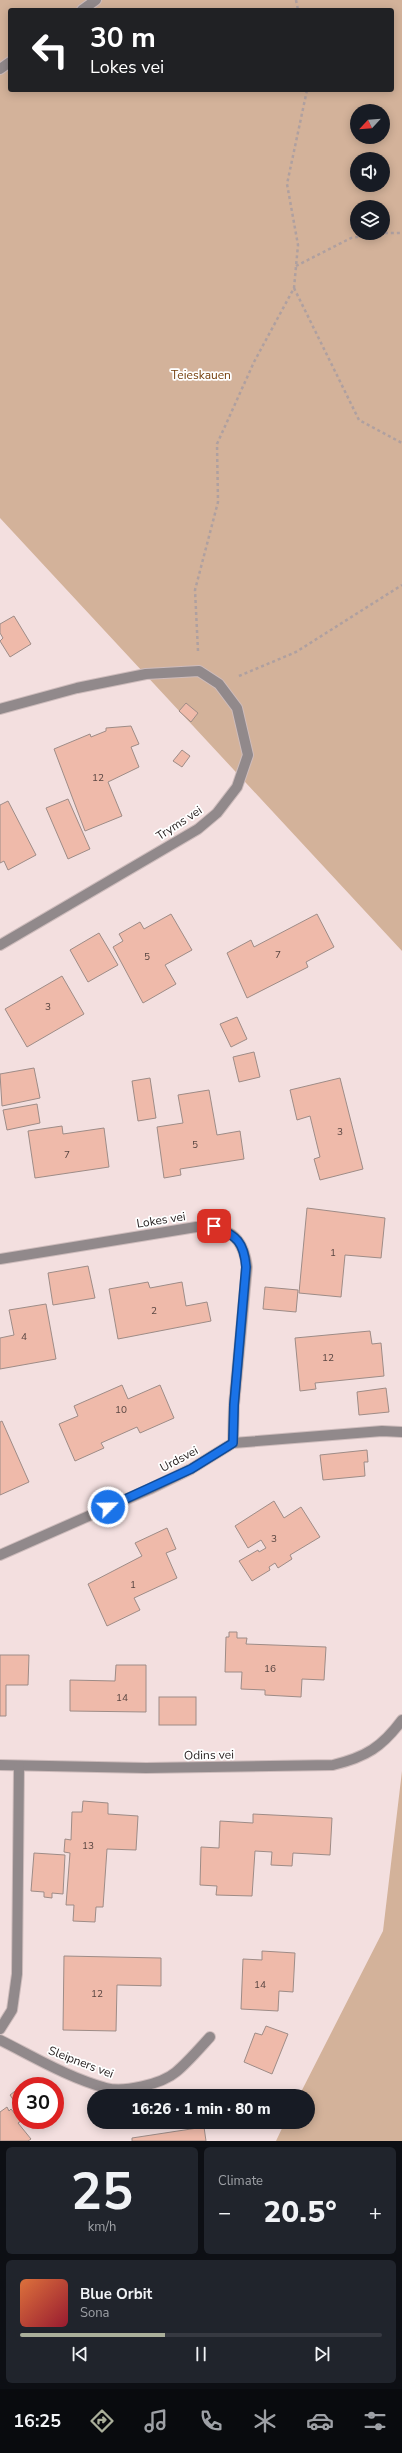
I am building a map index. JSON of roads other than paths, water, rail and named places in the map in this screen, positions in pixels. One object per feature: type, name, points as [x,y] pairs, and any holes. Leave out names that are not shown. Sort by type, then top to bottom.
[{"type":"street","points":[[85,8],[96,0]]},
{"type":"street","name":"Tryms vei","points":[[0,709],[77,688],[146,674],[199,671],[219,684],[237,708],[248,755],[237,787],[217,813],[198,829],[0,945]]},
{"type":"street","name":"Lokes vei","points":[[0,1257],[196,1227],[214,1226],[232,1234],[245,1250],[246,1267],[234,1405],[233,1443]]},
{"type":"street","name":"Urdsvei","points":[[0,1555],[150,1489],[191,1469],[233,1443],[382,1431],[402,1432]]},
{"type":"street","name":"Odins vei","points":[[0,1765],[146,1768],[333,1765],[353,1760],[373,1751],[389,1738],[402,1720]]},
{"type":"street","points":[[0,2029],[12,2010],[18,1974],[19,1766]]},
{"type":"street","name":"Sleipners vei","points":[[0,2040],[69,2074],[107,2089],[138,2087],[160,2081],[175,2073],[210,2037]]},
{"type":"park label","name":"Teieskauen","points":[[201,375]]}]
